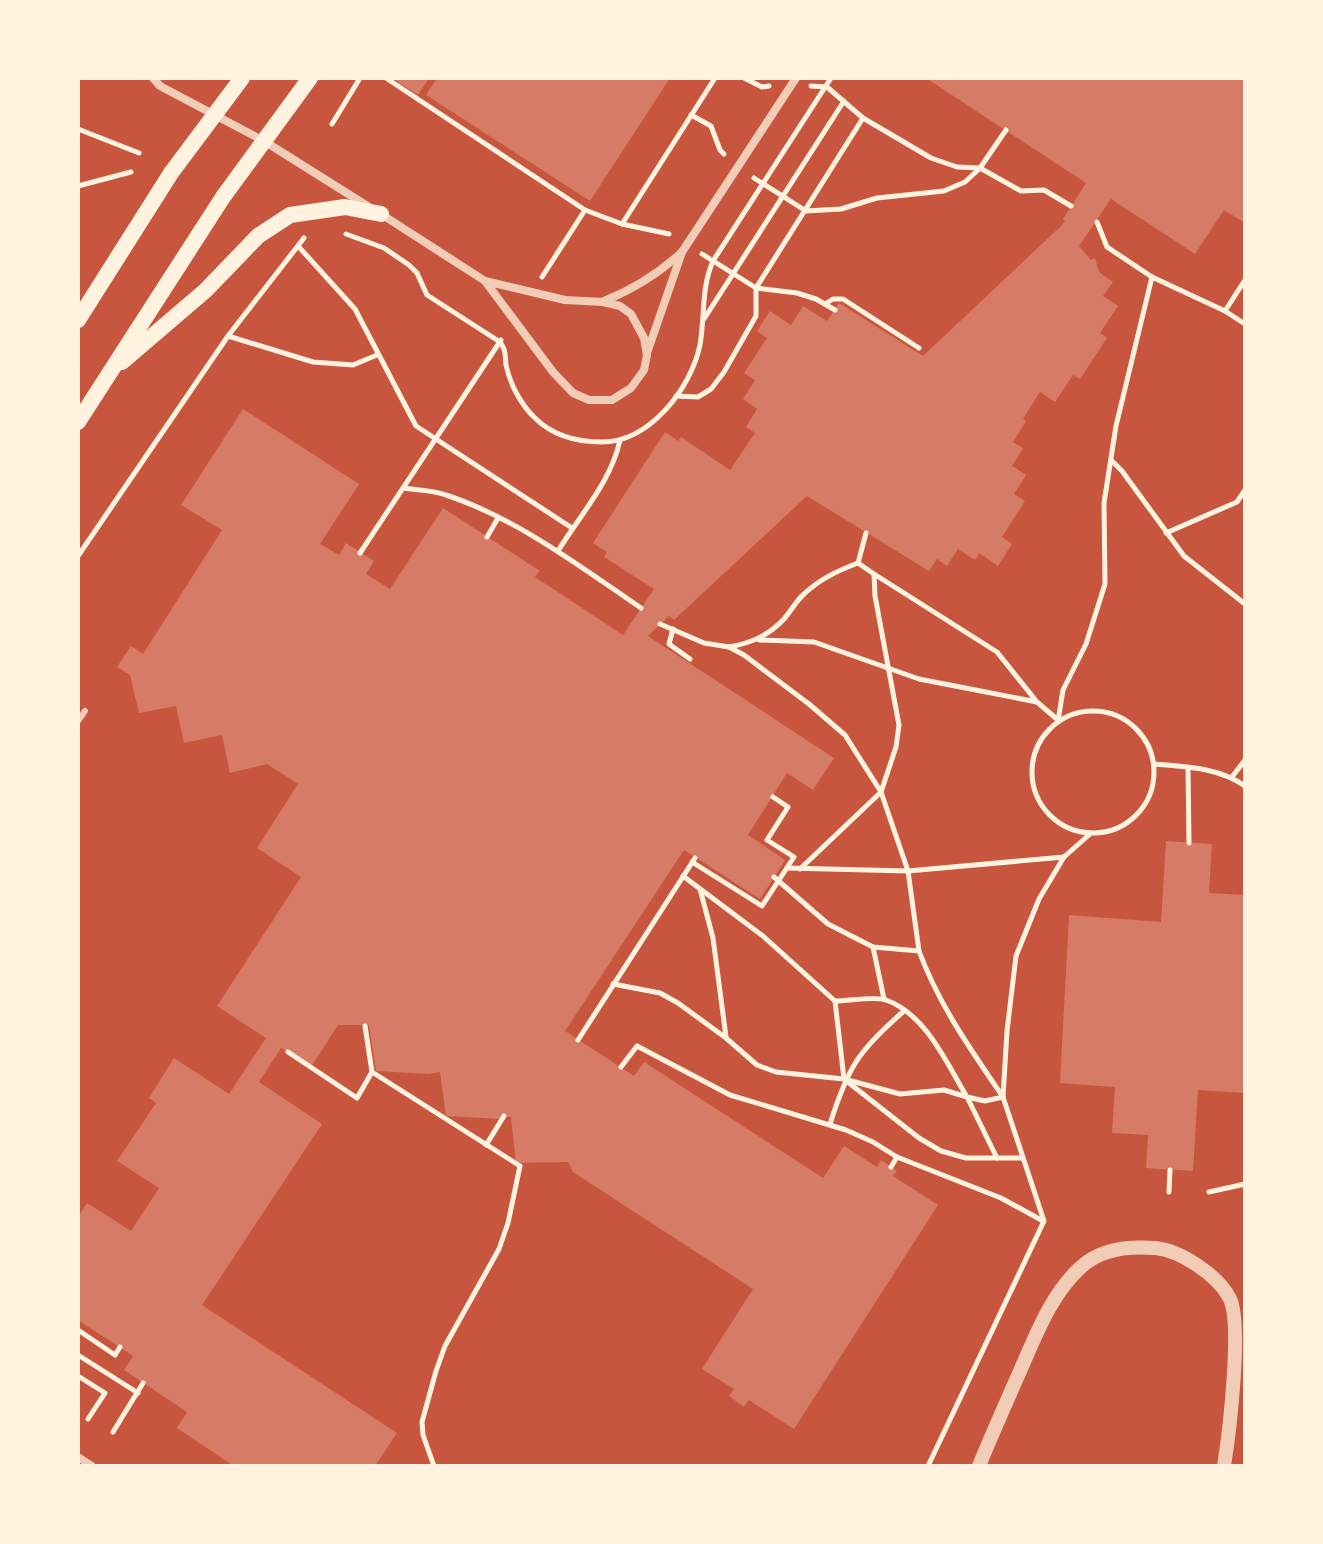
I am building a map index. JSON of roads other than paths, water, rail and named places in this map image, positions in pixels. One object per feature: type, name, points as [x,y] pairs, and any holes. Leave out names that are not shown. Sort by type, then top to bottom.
[{"type":"main road","points":[[78,320],[171,173],[242,78]]},
{"type":"main road","points":[[78,422],[223,197],[310,78]]},
{"type":"main road","points":[[109,373],[206,290],[258,236],[290,215],[345,207],[381,214]]},
{"type":"street","points":[[153,78],[160,86],[264,141],[485,281],[565,300],[620,306],[631,314],[644,338],[647,355]]},
{"type":"street","points":[[603,302],[635,288],[660,272],[685,248],[796,78]]},
{"type":"street","points":[[485,281],[553,372],[573,393],[589,400],[612,400],[631,388],[644,370],[685,248]]},
{"type":"street","points":[[979,1466],[1045,1315],[1065,1286],[1082,1265],[1111,1250],[1138,1246],[1167,1249],[1205,1270],[1230,1298],[1235,1330],[1234,1369],[1224,1466]]},
{"type":"street","points":[[78,1457],[92,1466]]},
{"type":"lane","points":[[78,721],[85,711]]}]
